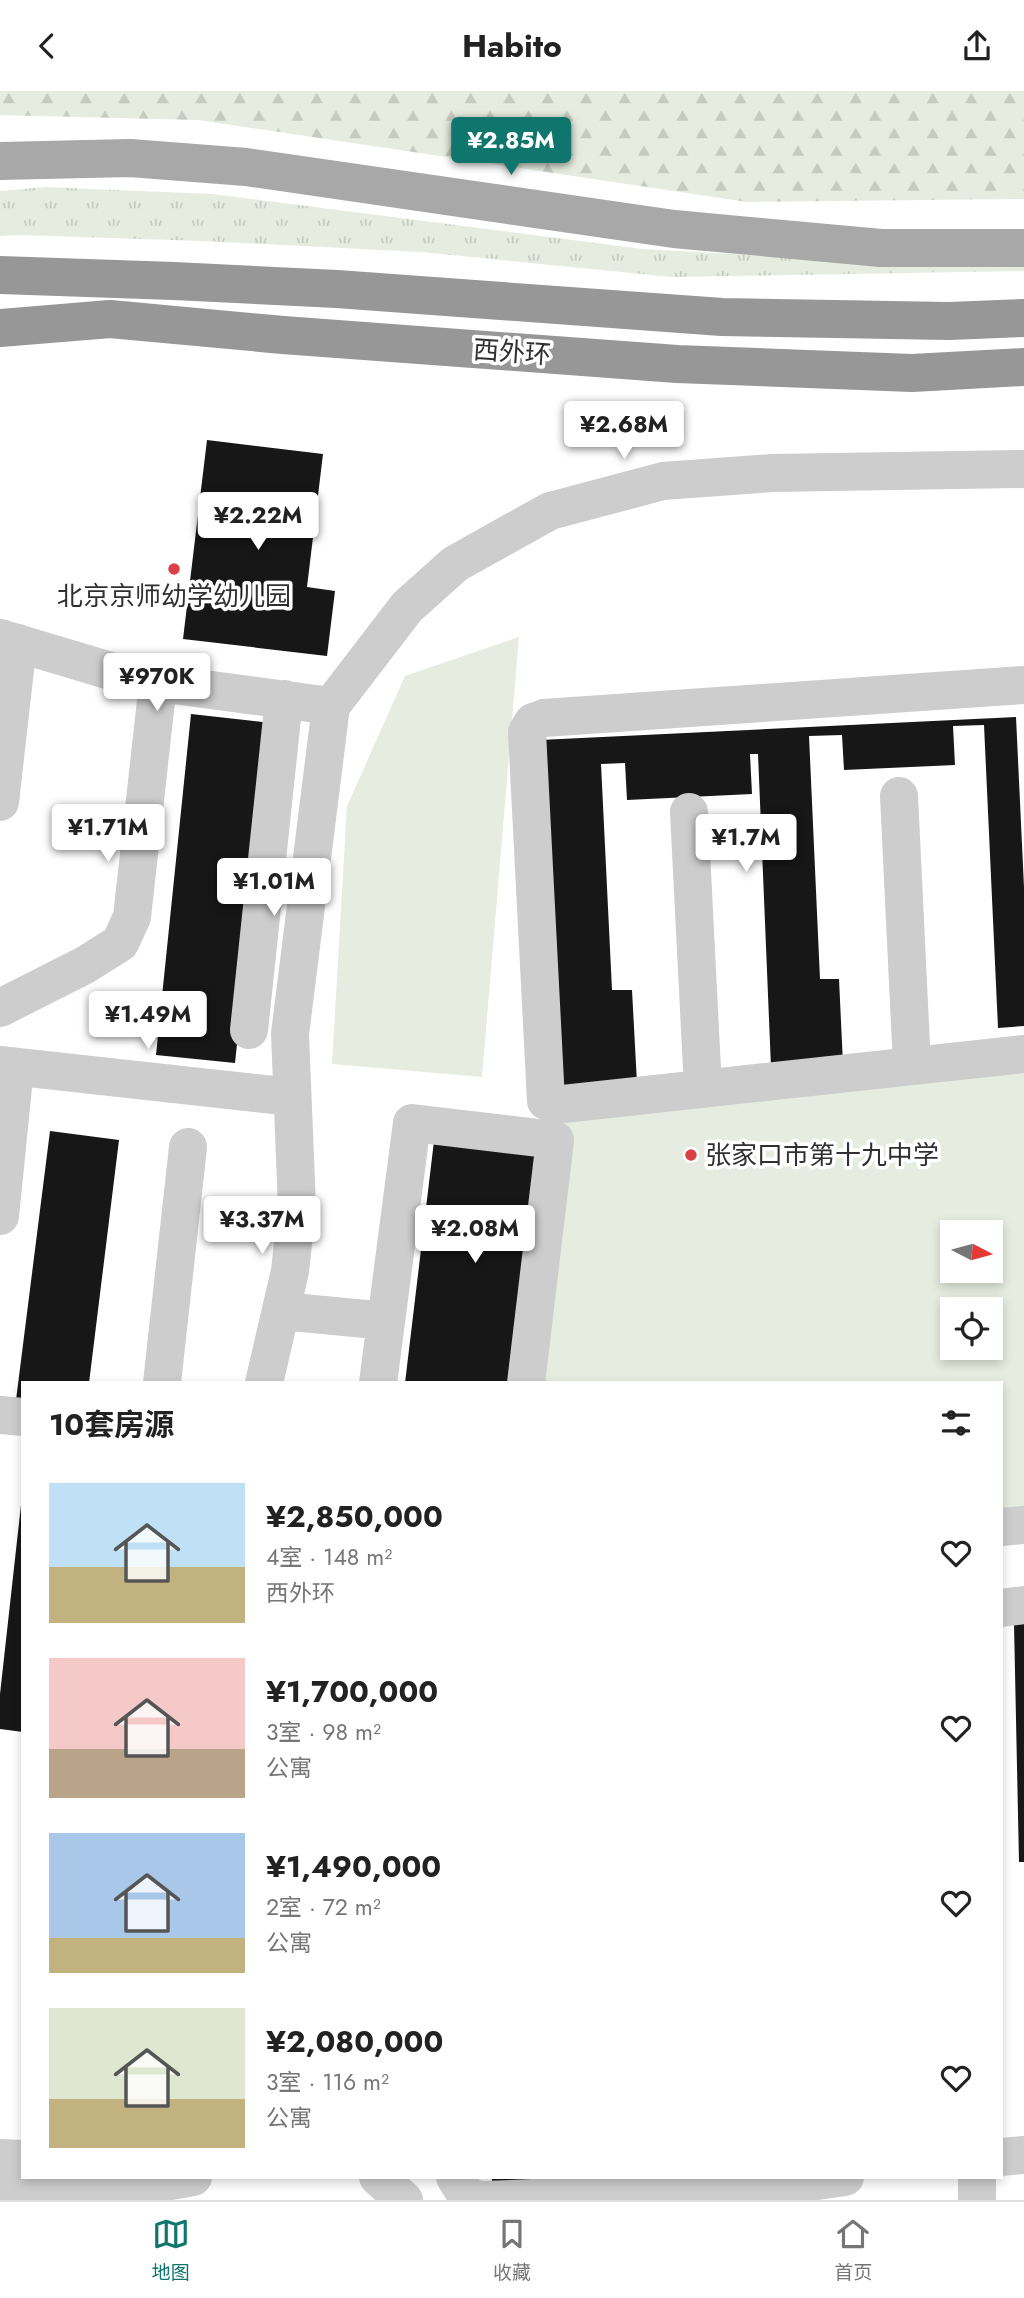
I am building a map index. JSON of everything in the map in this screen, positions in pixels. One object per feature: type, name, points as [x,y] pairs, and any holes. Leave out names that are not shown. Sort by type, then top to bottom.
[{"type":"highway","name":"西外环","points":[[0,275],[337,289],[722,317],[949,321],[1024,318]]},
{"type":"highway","name":"西外环","points":[[0,328],[110,319],[283,335],[677,364],[912,373],[1024,367]]},
{"type":"main road","points":[[0,161],[130,158],[246,167],[674,229],[881,248],[1024,248]]},
{"type":"street","points":[[264,1381],[290,1271],[297,1207],[290,1034],[331,706],[407,607],[455,563],[550,511],[663,481],[772,473],[1024,469]]},
{"type":"street","points":[[0,801],[9,640],[144,681],[331,706]]},
{"type":"street","points":[[0,1008],[85,965],[120,943],[132,917],[158,683]]},
{"type":"street","points":[[1024,685],[544,718],[533,722],[527,732],[546,1101],[563,1104],[1024,1054]]},
{"type":"street","points":[[249,1030],[284,699]]},
{"type":"street","points":[[899,796],[912,1066]]},
{"type":"street","points":[[689,812],[703,1089]]},
{"type":"street","points":[[0,1216],[8,1066],[292,1097]]},
{"type":"street","points":[[378,1381],[412,1123],[555,1140],[526,1381]]},
{"type":"street","points":[[162,1381],[188,1147]]},
{"type":"street","points":[[282,1311],[386,1321]]},
{"type":"street","points":[[0,1415],[21,1417]]},
{"type":"street","points":[[1003,1527],[1024,1525]]},
{"type":"street","points":[[1003,1608],[1024,1605]]},
{"type":"street","points":[[1003,2157],[1024,2155]]},
{"type":"street","points":[[0,2158],[21,2159]]},
{"type":"street","points":[[0,2186],[110,2192],[182,2179]]},
{"type":"street","points":[[380,2179],[404,2200]]},
{"type":"street","points":[[456,2179],[462,2191],[471,2198],[484,2200],[767,2188],[831,2179]]},
{"type":"street","points":[[977,2179],[977,2200]]},
{"type":"green space","points":[[0,91],[1024,91],[1024,199],[747,202],[198,120],[0,115]]},
{"type":"green space","points":[[45,187],[212,194],[643,249],[839,260],[1024,266],[1024,271],[671,277],[422,252],[202,241],[0,236],[0,191]]},
{"type":"green space","points":[[519,637],[482,1077],[332,1064],[347,806],[405,676]]},
{"type":"green space","points":[[1024,1068],[1024,1515],[1003,1516],[1003,1381],[529,1381],[560,1114]]},
{"type":"building","points":[[207,440],[323,454],[307,587],[335,591],[327,656],[183,639]]},
{"type":"building","points":[[191,714],[271,723],[235,1063],[156,1055]]},
{"type":"building","points":[[1016,717],[1024,887],[1024,1026],[998,1028],[984,725],[953,726],[955,765],[844,770],[842,735],[809,736],[820,979],[839,979],[843,1064],[771,1067],[758,754],[750,754],[752,794],[627,800],[625,763],[601,764],[612,990],[632,990],[637,1083],[557,1087],[540,740]]},
{"type":"building","points":[[50,1131],[119,1140],[89,1381],[21,1381],[21,1400],[16,1400]]},
{"type":"building","points":[[434,1141],[546,1154],[519,1381],[405,1381]]},
{"type":"building","points":[[21,1505],[21,1732],[0,1729],[0,1694]]},
{"type":"building","points":[[1014,1624],[1024,1624],[1024,1862],[1019,1862]]},
{"type":"building","points":[[492,2179],[552,2179],[492,2185]]},
{"type":"place","name":"北京京师幼学幼儿园","points":[[174,569]]},
{"type":"place","name":"张家口市第十九中学","points":[[691,1155]]}]
